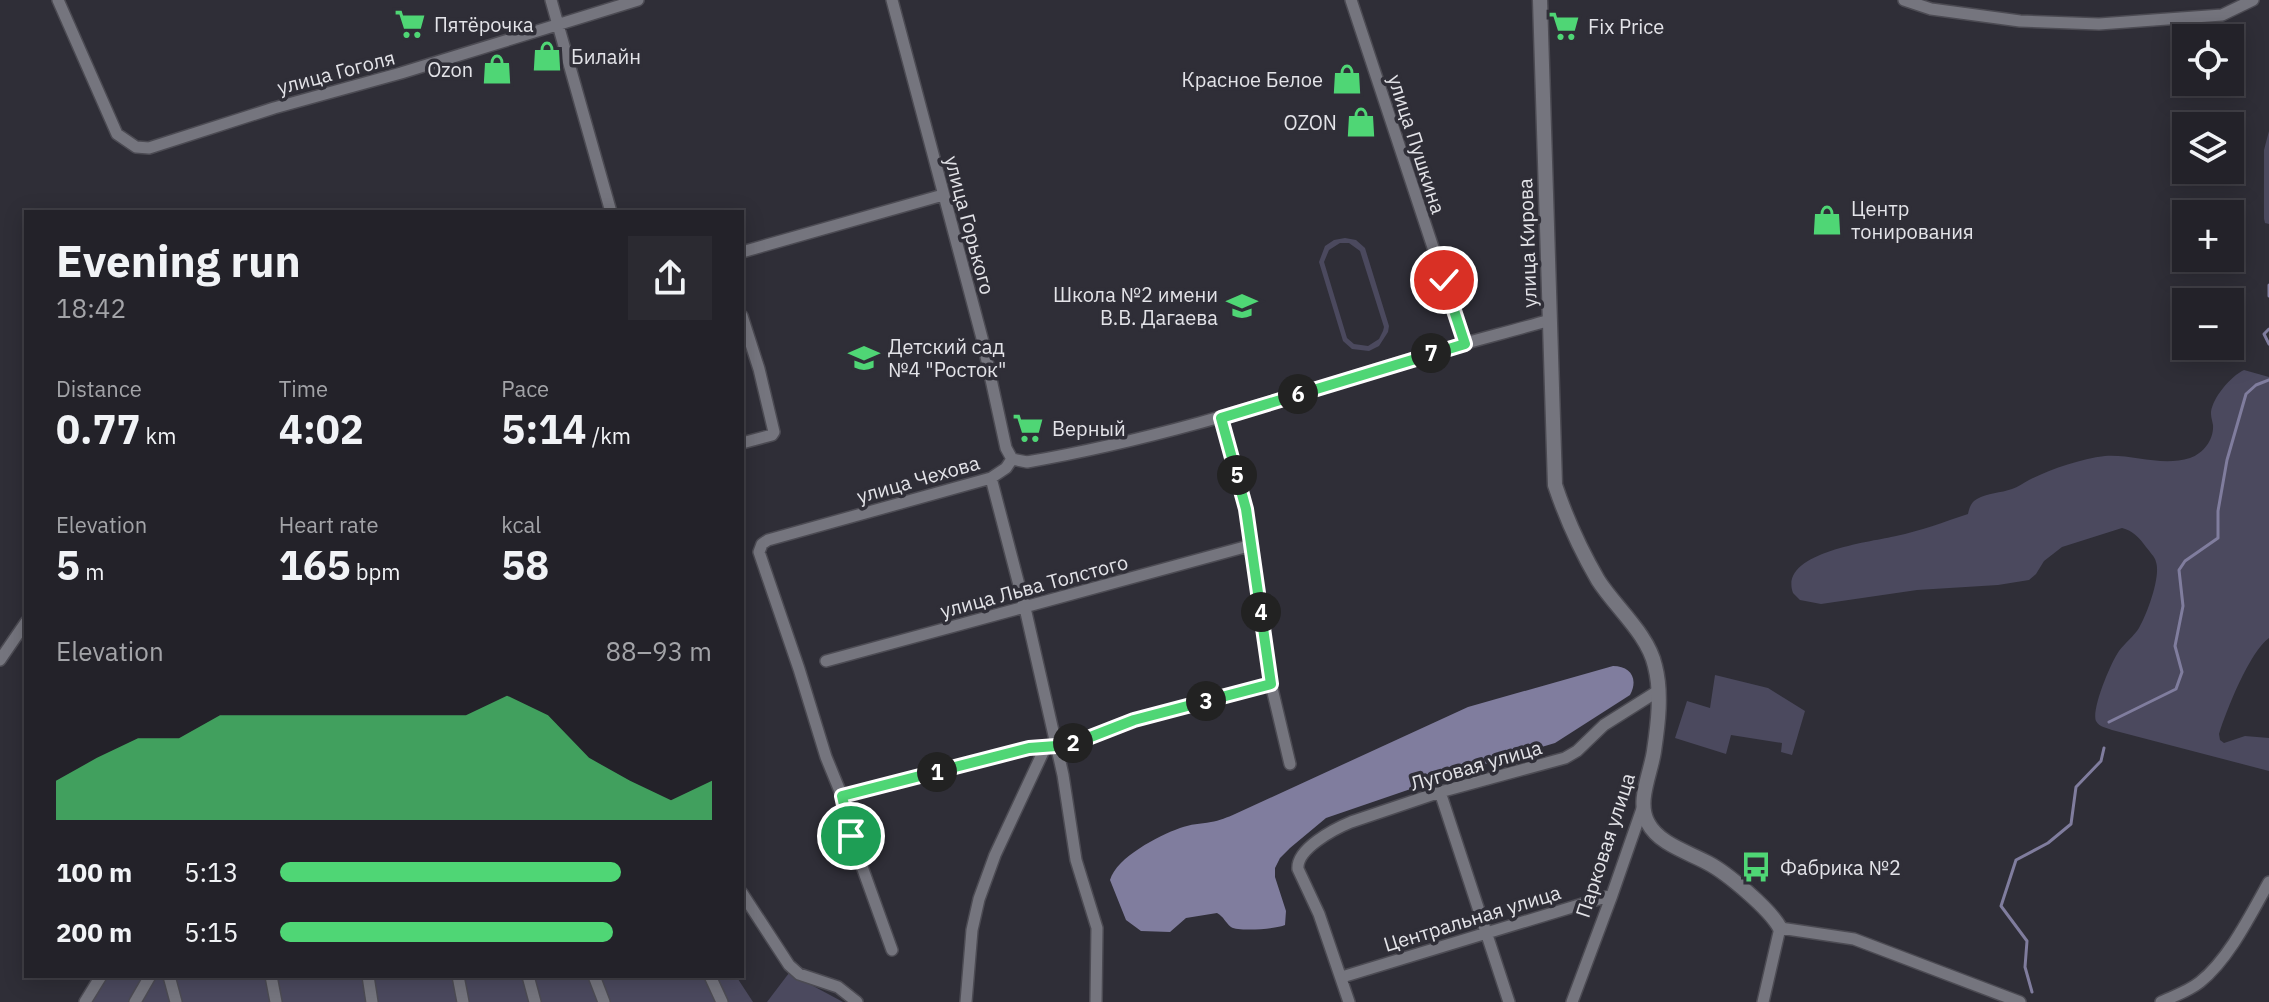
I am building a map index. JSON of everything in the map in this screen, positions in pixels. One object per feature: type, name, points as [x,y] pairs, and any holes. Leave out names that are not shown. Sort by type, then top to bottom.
[{"type":"street","name":"улица Гоголя","points":[[58,0],[117,134],[136,147],[149,148],[638,0]]},
{"type":"street","points":[[551,0],[610,210]]},
{"type":"street","name":"улица Горького","points":[[892,0],[982,338],[1006,448],[1012,459]]},
{"type":"street","name":"улица Пушкина","points":[[1351,0],[1465,344]]},
{"type":"street","name":"улица Кирова","points":[[1540,0],[1555,485],[1568,523],[1599,582],[1648,649]]},
{"type":"street","points":[[1904,0],[1931,9],[2020,21],[2099,24],[2222,15],[2253,0]]},
{"type":"street","points":[[744,251],[943,195]]},
{"type":"street","points":[[1012,459],[1027,462],[1132,441],[1221,418],[1550,320]]},
{"type":"street","points":[[744,322],[774,432],[744,442]]},
{"type":"street","points":[[1221,418],[1246,509],[1271,684],[1290,764]]},
{"type":"street","name":"улица Чехова","points":[[842,796],[826,757],[759,552],[762,544],[991,478],[1006,468],[1012,459]]},
{"type":"street","points":[[991,478],[1025,608],[1050,747],[1063,775],[1076,860],[1098,934],[1096,1002]]},
{"type":"street","name":"улица Льва Толстого","points":[[826,661],[1252,545]]},
{"type":"street","points":[[0,660],[24,625]]},
{"type":"street","name":"Парковая улица","points":[[1572,1002],[1643,805],[1654,754],[1658,691],[1655,663],[1648,649]]},
{"type":"street","points":[[892,950],[851,836],[842,796],[1029,748],[1050,747],[1088,738],[1134,720],[1271,684]]},
{"type":"street","name":"Луговая улица","points":[[1342,977],[1319,914],[1298,869],[1297,861],[1304,851],[1341,826],[1440,792],[1565,758],[1577,751],[1604,725],[1658,691]]},
{"type":"street","points":[[966,1002],[972,930],[979,899],[995,855],[1050,747]]},
{"type":"street","points":[[1440,792],[1509,1002]]},
{"type":"street","points":[[1643,805],[1647,822],[1662,839],[1712,865],[1776,920],[1780,928],[1763,1002]]},
{"type":"street","points":[[2161,1002],[2189,996],[2220,960],[2269,882]]},
{"type":"street","name":"Центральная улица","points":[[1342,977],[1612,895]]},
{"type":"street","points":[[744,896],[789,965],[799,974],[838,987],[857,1002]]},
{"type":"street","points":[[1780,928],[1854,939],[2020,1002]]},
{"type":"street","points":[[1342,977],[1349,1002]]},
{"type":"street","points":[[85,1002],[100,978]]},
{"type":"street","points":[[135,1002],[149,978]]},
{"type":"street","points":[[170,978],[176,1002]]},
{"type":"street","points":[[271,978],[276,1002]]},
{"type":"street","points":[[368,978],[372,1002]]},
{"type":"street","points":[[458,978],[463,1002]]},
{"type":"street","points":[[529,978],[535,1002]]},
{"type":"street","points":[[595,978],[604,1002]]},
{"type":"street","points":[[711,978],[722,1002]]},
{"type":"shaded area","points":[[2269,131],[2269,224],[2264,219],[2264,150]]},
{"type":"shaded area","points":[[1334,240],[1356,240],[1365,248],[1389,326],[1379,346],[1369,351],[1352,349],[1343,341],[1319,262],[1325,246]],"holes":[[[1340,243],[1349,243],[1360,251],[1384,327],[1379,339],[1368,346],[1354,344],[1347,338],[1324,262],[1329,250]]]},
{"type":"shaded area","points":[[2244,370],[2269,377],[2269,638],[2247,668],[2219,734],[2224,743],[2245,736],[2269,738],[2269,771],[2112,730],[2096,721],[2096,707],[2107,675],[2119,651],[2142,622],[2157,577],[2153,556],[2138,537],[2126,529],[2062,547],[2044,561],[2029,580],[1917,590],[1821,604],[1800,600],[1793,593],[1792,579],[1799,568],[1812,559],[1830,551],[1914,532],[1968,514],[1975,500],[1981,497],[2012,489],[2066,465],[2105,456],[2168,461],[2195,456],[2204,449],[2212,435],[2211,412],[2215,400],[2228,382]]},
{"type":"shaded area","points":[[1613,666],[1624,668],[1631,674],[1634,683],[1630,695],[1555,743],[1326,818],[1290,848],[1275,868],[1286,911],[1285,925],[1235,929],[1217,913],[1186,918],[1170,932],[1141,931],[1126,920],[1110,880],[1114,871],[1129,856],[1161,836],[1229,816],[1468,707]]},
{"type":"shaded area","points":[[1715,675],[1768,688],[1805,711],[1792,755],[1781,752],[1782,743],[1731,735],[1726,754],[1675,738],[1687,701],[1710,708]]},
{"type":"shaded area","points":[[789,973],[843,1002],[767,1002]]},
{"type":"shaded area","points":[[101,978],[737,978],[753,1002],[85,1002]]},
{"type":"waterway","points":[[2269,285],[2269,296]]},
{"type":"waterway","points":[[2269,329],[2264,334],[2269,344]]},
{"type":"waterway","points":[[2109,722],[2176,689],[2182,672],[2175,646],[2183,606],[2179,570],[2185,561],[2218,538],[2218,511],[2227,460],[2246,394],[2256,385],[2269,380]]},
{"type":"waterway","points":[[2032,992],[2025,967],[2027,941],[2001,906],[2016,860],[2048,843],[2071,824],[2076,787],[2101,761],[2104,748]]},
{"type":"place","name":"Пятёрочка","points":[[410,24]]},
{"type":"place","name":"Fix Price","points":[[1564,26]]},
{"type":"place","name":"Билайн","points":[[547,56]]},
{"type":"place","name":"Ozon","points":[[497,69]]},
{"type":"place","name":"Красное Белое","points":[[1347,79]]},
{"type":"place","name":"OZON","points":[[1361,122]]},
{"type":"place","name":"Центр тонирования","points":[[1827,220]]},
{"type":"place","name":"Школа №2 имени В.В. Дагаева","points":[[1242,306]]},
{"type":"place","name":"Детский сад №4 \"Росток\"","points":[[864,358]]},
{"type":"place","name":"Верный","points":[[1028,428]]},
{"type":"place","name":"Фабрика №2","points":[[1756,867]]},
{"type":"route","points":[[851,836],[842,796],[1029,748],[1070,745],[1134,720],[1271,684],[1246,509],[1221,418],[1465,344],[1444,280]]}]
